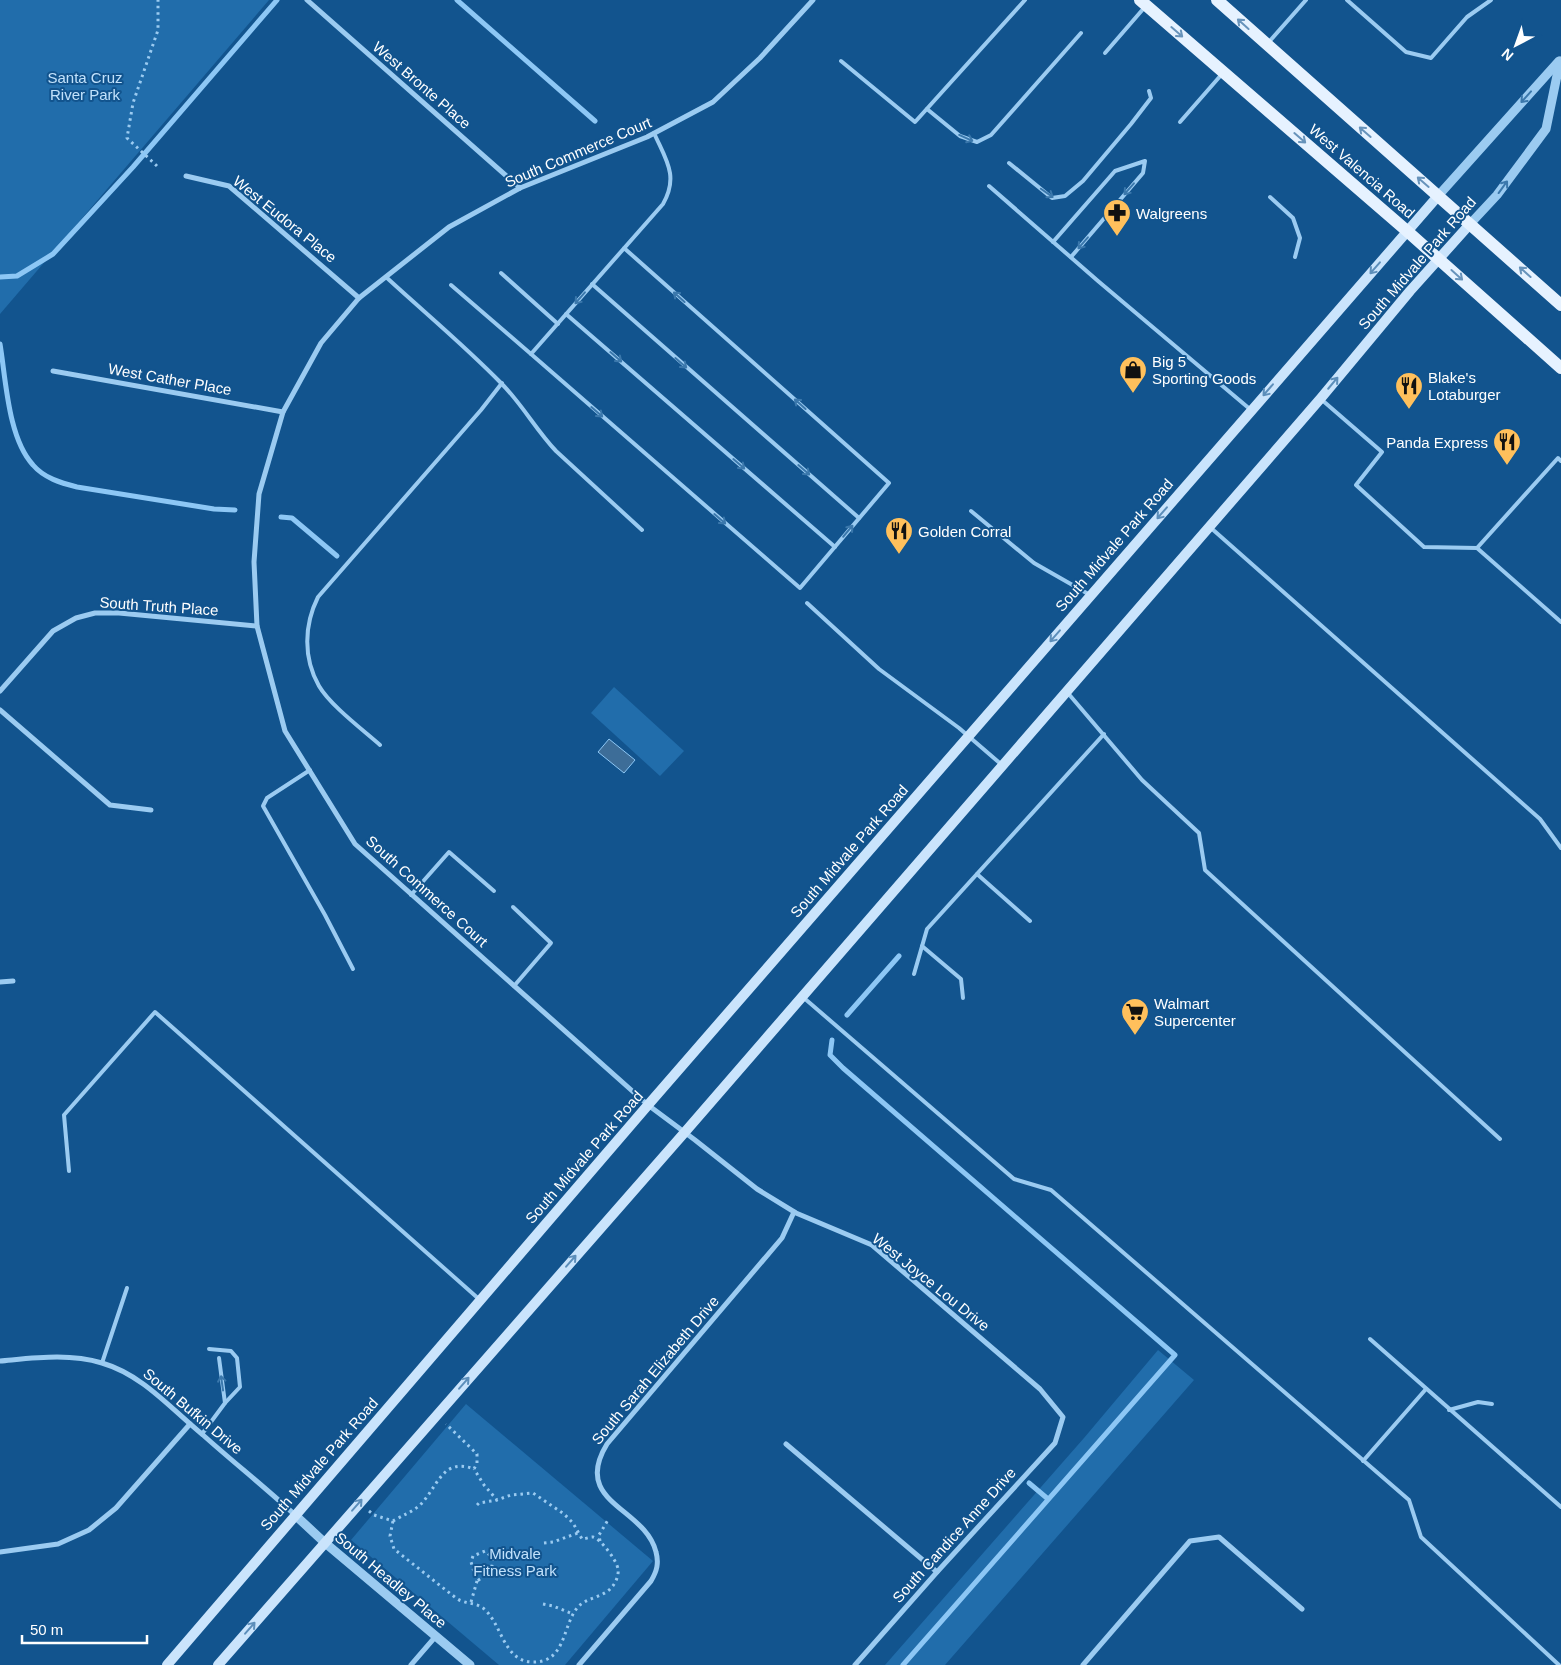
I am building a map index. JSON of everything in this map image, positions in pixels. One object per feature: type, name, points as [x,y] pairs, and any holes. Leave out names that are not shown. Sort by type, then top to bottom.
[{"type":"main road","name":"West Valencia Road","points":[[1217,0],[1561,305]]},
{"type":"main road","name":"West Valencia Road","points":[[1143,3],[1407,231],[1561,368]]},
{"type":"main road","name":"South Midvale Park Road","points":[[166,1665],[648,1105],[1438,196]]},
{"type":"main road","name":"South Midvale Park Road","points":[[218,1665],[685,1132],[1321,398],[1410,291],[1470,224]]},
{"type":"street","name":"West Bronte Place","points":[[307,0],[520,188]]},
{"type":"street","name":"South Commerce Court","points":[[668,1120],[648,1105],[355,844],[286,731],[257,626],[254,562],[259,494],[283,412],[321,343],[359,298],[449,227],[520,188],[654,133],[713,102],[760,58],[813,0]]},
{"type":"street","name":"South Midvale Park Road","points":[[1438,196],[1560,61]]},
{"type":"street","name":"South Midvale Park Road","points":[[1470,224],[1497,195],[1546,129],[1560,61]]},
{"type":"street","name":"West Eudora Place","points":[[186,176],[229,186],[359,298]]},
{"type":"street","name":"West Cather Place","points":[[53,371],[283,412]]},
{"type":"street","name":"South Truth Place","points":[[0,690],[53,631],[76,618],[95,613],[119,613],[257,626]]},
{"type":"street","points":[[0,710],[110,805],[151,810]]},
{"type":"street","points":[[0,982],[13,981]]},
{"type":"street","name":"West Joyce Lou Drive","points":[[668,1120],[757,1189],[794,1212],[872,1245],[1040,1389],[1063,1417]]},
{"type":"street","name":"South Sarah Elizabeth Drive","points":[[579,1665],[651,1581],[656,1573],[658,1561],[654,1545],[646,1531],[607,1498],[599,1487],[598,1465],[601,1454],[607,1444],[782,1238],[794,1212]]},
{"type":"street","name":"South Bufkin Drive","points":[[0,1360],[73,1357],[102,1363],[132,1376],[147,1386],[295,1515]]},
{"type":"street","name":"South Candice Anne Drive","points":[[855,1665],[936,1572],[1055,1443],[1063,1417]]},
{"type":"street","points":[[0,1552],[58,1544],[89,1530],[116,1508],[190,1424]]},
{"type":"street","points":[[786,1444],[936,1572]]},
{"type":"street","name":"South Headley Place","points":[[295,1515],[324,1542],[470,1665]]},
{"type":"street","points":[[1083,1665],[1190,1542],[1219,1537],[1302,1609]]},
{"type":"street","points":[[411,1665],[436,1636]]},
{"type":"lane","points":[[841,61],[915,122],[1025,0]]},
{"type":"lane","points":[[1267,45],[1306,0]]},
{"type":"lane","points":[[1348,0],[1406,52],[1431,58],[1467,17],[1491,0]]},
{"type":"lane","points":[[1105,53],[1143,3]]},
{"type":"lane","points":[[927,109],[960,136],[976,142],[991,135],[1081,32]]},
{"type":"lane","points":[[1180,122],[1223,72]]},
{"type":"lane","points":[[1010,163],[1052,198],[1065,196],[1083,181],[1131,124],[1151,98],[1149,91]]},
{"type":"lane","points":[[531,354],[662,204],[669,193],[672,178],[670,169],[654,133]]},
{"type":"lane","points":[[1053,242],[1115,171],[1145,161],[1143,173],[1071,257]]},
{"type":"lane","points":[[989,186],[1251,410]]},
{"type":"lane","points":[[1270,197],[1293,218],[1300,238],[1295,257]]},
{"type":"lane","points":[[451,285],[800,588],[889,483],[624,248]]},
{"type":"lane","points":[[500,273],[558,324]]},
{"type":"lane","points":[[386,277],[502,383],[528,415],[543,438],[642,530]]},
{"type":"lane","points":[[592,284],[859,518]]},
{"type":"lane","points":[[566,314],[835,546]]},
{"type":"lane","points":[[380,745],[341,710],[319,687],[309,661],[307,633],[311,611],[318,597],[481,410],[502,383]]},
{"type":"lane","points":[[1321,398],[1382,452],[1356,485],[1424,547],[1478,548],[1561,622]]},
{"type":"lane","points":[[1478,548],[1558,458],[1561,461]]},
{"type":"lane","points":[[971,511],[1034,563],[1090,596]]},
{"type":"lane","points":[[1209,526],[1540,819],[1561,848]]},
{"type":"lane","points":[[807,602],[879,669],[968,736],[1002,765]]},
{"type":"lane","points":[[1066,691],[1142,780],[1199,833],[1204,870],[1500,1139]]},
{"type":"lane","points":[[914,974],[927,929],[1104,734]]},
{"type":"lane","points":[[310,770],[268,798],[263,806],[325,914],[353,969]]},
{"type":"lane","points":[[412,894],[449,852],[494,891]]},
{"type":"lane","points":[[977,874],[1030,921]]},
{"type":"lane","points":[[513,907],[551,944],[514,986]]},
{"type":"lane","points":[[922,946],[961,979],[963,998]]},
{"type":"lane","points":[[802,996],[1014,1178],[1051,1190],[1364,1460],[1409,1500],[1421,1537],[1559,1665]]},
{"type":"lane","points":[[69,1171],[64,1115],[155,1012],[480,1300]]},
{"type":"lane","points":[[102,1363],[127,1288]]},
{"type":"lane","points":[[1370,1339],[1561,1507]]},
{"type":"lane","points":[[202,1434],[225,1403],[240,1387],[237,1358],[231,1351],[209,1349]]},
{"type":"lane","points":[[219,1358],[225,1403]]},
{"type":"lane","points":[[1364,1460],[1426,1389]]},
{"type":"lane","points":[[1449,1410],[1478,1402],[1492,1404]]},
{"type":"path","points":[[157,166],[127,138],[133,103],[158,30],[158,0]]},
{"type":"path","points":[[436,1415],[477,1454],[477,1463],[474,1469]]},
{"type":"path","points":[[359,1503],[374,1515],[393,1521],[416,1509],[448,1470],[453,1467],[465,1466],[474,1469],[484,1485],[498,1500]]},
{"type":"path","points":[[477,1505],[511,1495],[533,1493],[564,1514],[582,1539],[592,1537],[600,1541]]},
{"type":"path","points":[[393,1521],[390,1536],[394,1549],[452,1596],[483,1608],[499,1628],[502,1639],[508,1649],[518,1658],[531,1662],[543,1661],[555,1654],[573,1614],[581,1603],[604,1594],[613,1586],[618,1577],[618,1568],[600,1541],[599,1535],[608,1520]]},
{"type":"path","points":[[544,1543],[553,1542],[578,1532]]},
{"type":"path","points":[[471,1602],[477,1581],[471,1562],[473,1556],[485,1551],[492,1557],[493,1564],[489,1573],[477,1581]]},
{"type":"path","points":[[543,1604],[554,1606],[573,1614]]},
{"type":"green space","name":"Santa Cruz River Park","points":[[0,0],[269,0],[0,314]]},
{"type":"green space","points":[[614,687],[684,751],[660,776],[591,713]]},
{"type":"green space","points":[[1158,1350],[1194,1380],[945,1665],[885,1665],[1084,1438]]},
{"type":"green space","name":"Midvale Fitness Park","points":[[466,1404],[653,1561],[565,1665],[499,1665],[351,1540]]},
{"type":"shaded area","points":[[609,739],[635,760],[624,773],[598,752]]},
{"type":"waterway","points":[[0,277],[17,276],[53,254],[133,167],[277,0]]},
{"type":"waterway","points":[[457,0],[595,121]]},
{"type":"waterway","points":[[0,344],[6,391],[13,424],[25,454],[37,470],[59,482],[77,487],[214,509],[235,510]]},
{"type":"waterway","points":[[281,517],[292,518],[337,556]]},
{"type":"waterway","points":[[847,1015],[899,956]]},
{"type":"waterway","points":[[832,1040],[830,1055],[843,1068],[1175,1355],[903,1665]]},
{"type":"waterway","points":[[1029,1483],[1048,1499]]},
{"type":"place","name":"Walgreens","points":[[1117,237]]},
{"type":"place","name":"Big 5 Sporting Goods","points":[[1133,394]]},
{"type":"place","name":"Blake's Lotaburger","points":[[1409,410]]},
{"type":"place","name":"Panda Express","points":[[1507,466]]},
{"type":"place","name":"Golden Corral","points":[[899,555]]},
{"type":"place","name":"Walmart Supercenter","points":[[1135,1036]]}]
